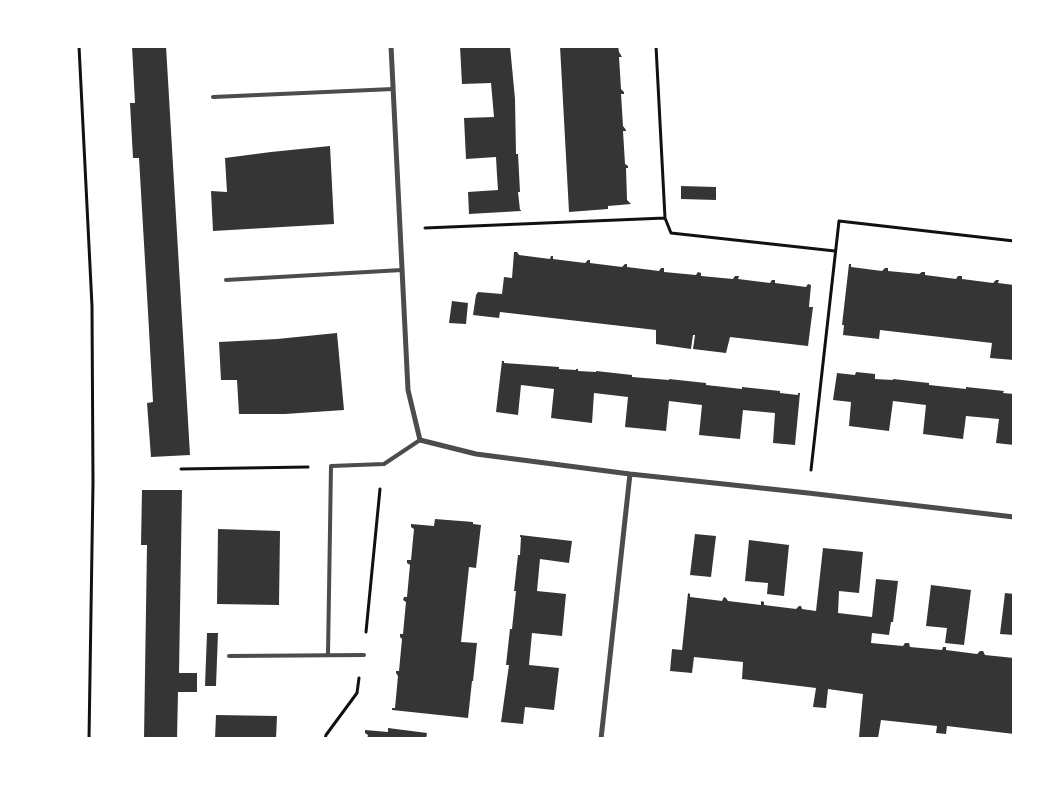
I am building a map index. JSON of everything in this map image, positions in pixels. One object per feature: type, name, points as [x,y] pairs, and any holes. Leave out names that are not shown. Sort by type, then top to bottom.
[{"type":"street","points":[[391,46],[408,390],[420,440],[476,454],[630,474],[1014,517]]},
{"type":"street","points":[[601,739],[630,474]]},
{"type":"lane","points":[[213,97],[393,89]]},
{"type":"lane","points":[[226,280],[402,270]]},
{"type":"lane","points":[[328,655],[331,466],[384,464],[420,440]]},
{"type":"lane","points":[[229,656],[364,655]]},
{"type":"path","points":[[79,46],[92,306],[93,483],[89,739]]},
{"type":"path","points":[[656,46],[665,218],[671,233],[836,251]]},
{"type":"path","points":[[400,229],[665,218]]},
{"type":"path","points":[[808,493],[839,222],[1014,241]]},
{"type":"path","points":[[325,739],[357,693],[364,655],[384,464]]},
{"type":"path","points":[[181,470],[331,466]]},
{"type":"building","points":[[132,46],[166,46],[190,455],[151,457],[147,403],[153,402],[139,158],[133,158],[130,103],[135,103]]},
{"type":"building","points":[[460,46],[510,46],[515,99],[516,154],[518,154],[520,192],[518,192],[521,211],[469,214],[468,192],[498,190],[496,157],[466,159],[464,118],[494,117],[491,83],[462,84]]},
{"type":"building","points":[[560,46],[618,46],[622,57],[619,57],[621,89],[624,92],[624,94],[621,94],[623,126],[626,130],[623,131],[625,164],[628,166],[626,168],[627,200],[631,204],[608,206],[608,209],[569,212]]},
{"type":"building","points":[[330,146],[334,224],[213,231],[211,191],[227,192],[225,158]]},
{"type":"building","points":[[681,186],[716,187],[716,200],[681,199]]},
{"type":"building","points":[[514,252],[517,252],[519,255],[550,259],[553,256],[553,259],[585,263],[590,260],[590,263],[622,267],[627,264],[627,267],[659,271],[661,268],[664,268],[664,272],[696,275],[698,272],[701,273],[701,276],[733,279],[735,276],[739,276],[738,279],[770,283],[772,280],[775,280],[775,283],[806,287],[808,284],[811,285],[809,307],[813,307],[808,346],[730,337],[726,353],[693,349],[695,335],[693,335],[691,349],[656,344],[656,330],[500,312],[499,318],[473,315],[478,292],[502,294],[504,277],[512,278]]},
{"type":"building","points":[[849,264],[851,264],[851,267],[882,271],[888,268],[888,271],[919,274],[925,272],[925,275],[956,279],[958,276],[962,276],[962,279],[993,283],[999,280],[998,283],[1014,285],[1014,360],[990,358],[992,343],[880,330],[879,339],[843,335],[844,325],[842,325]]},
{"type":"building","points":[[452,301],[468,303],[466,324],[449,323]]},
{"type":"building","points":[[337,333],[344,410],[285,414],[239,414],[237,380],[221,380],[219,342]]},
{"type":"building","points":[[502,361],[504,363],[559,367],[559,369],[578,369],[578,371],[632,375],[632,377],[706,383],[706,385],[742,389],[742,387],[780,391],[780,393],[798,395],[800,393],[795,445],[773,443],[775,413],[743,410],[740,439],[699,435],[702,405],[669,401],[666,431],[625,427],[628,397],[594,393],[592,423],[551,418],[554,389],[521,385],[518,415],[496,412]]},
{"type":"building","points":[[856,372],[875,374],[875,379],[893,379],[966,389],[966,387],[1004,391],[1003,393],[1014,394],[1014,445],[996,443],[999,419],[966,416],[963,439],[923,434],[926,405],[893,401],[889,431],[849,426],[851,402],[833,400],[837,373],[855,375]]},
{"type":"building","points":[[142,490],[182,490],[179,673],[197,673],[197,692],[178,692],[177,739],[144,739],[147,545],[141,545]]},
{"type":"building","points":[[435,519],[473,522],[473,524],[481,525],[476,568],[469,567],[461,642],[477,643],[468,718],[392,710],[392,708],[395,708],[398,676],[396,671],[399,671],[402,639],[400,634],[403,634],[406,602],[403,600],[404,597],[407,597],[410,565],[407,563],[407,560],[411,560],[414,529],[411,527],[411,524],[434,526]]},
{"type":"building","points":[[218,529],[280,531],[279,605],[217,604]]},
{"type":"building","points":[[695,534],[716,536],[711,577],[690,575]]},
{"type":"building","points":[[520,535],[572,541],[569,563],[540,559],[537,591],[566,594],[562,636],[532,633],[529,665],[559,668],[554,710],[525,707],[523,724],[501,722],[509,665],[506,665],[510,629],[512,629],[518,555],[520,555]]},
{"type":"building","points":[[749,540],[789,545],[784,596],[767,594],[768,583],[745,581]]},
{"type":"building","points":[[823,548],[863,552],[859,593],[839,591],[838,613],[872,617],[876,579],[898,581],[893,622],[891,622],[889,635],[872,633],[871,643],[903,646],[905,643],[909,643],[910,647],[942,650],[943,647],[946,647],[946,650],[977,654],[983,651],[985,655],[1014,658],[1014,734],[947,726],[946,734],[936,733],[937,726],[881,720],[878,738],[859,737],[863,694],[828,689],[826,708],[813,707],[816,688],[742,679],[743,662],[694,657],[692,673],[670,671],[672,649],[682,650],[688,593],[690,597],[722,601],[724,597],[728,601],[761,605],[761,601],[764,602],[764,605],[796,609],[801,606],[802,609],[816,611]]},
{"type":"building","points":[[931,585],[971,590],[964,645],[945,643],[947,628],[926,626]]},
{"type":"building","points":[[1005,593],[1014,594],[1014,635],[1000,634]]},
{"type":"building","points":[[207,633],[218,633],[216,686],[205,686]]},
{"type":"building","points":[[216,715],[277,716],[276,739],[215,739]]},
{"type":"building","points":[[388,728],[427,733],[426,739],[367,739],[368,735],[365,733],[365,730],[388,732]]}]
